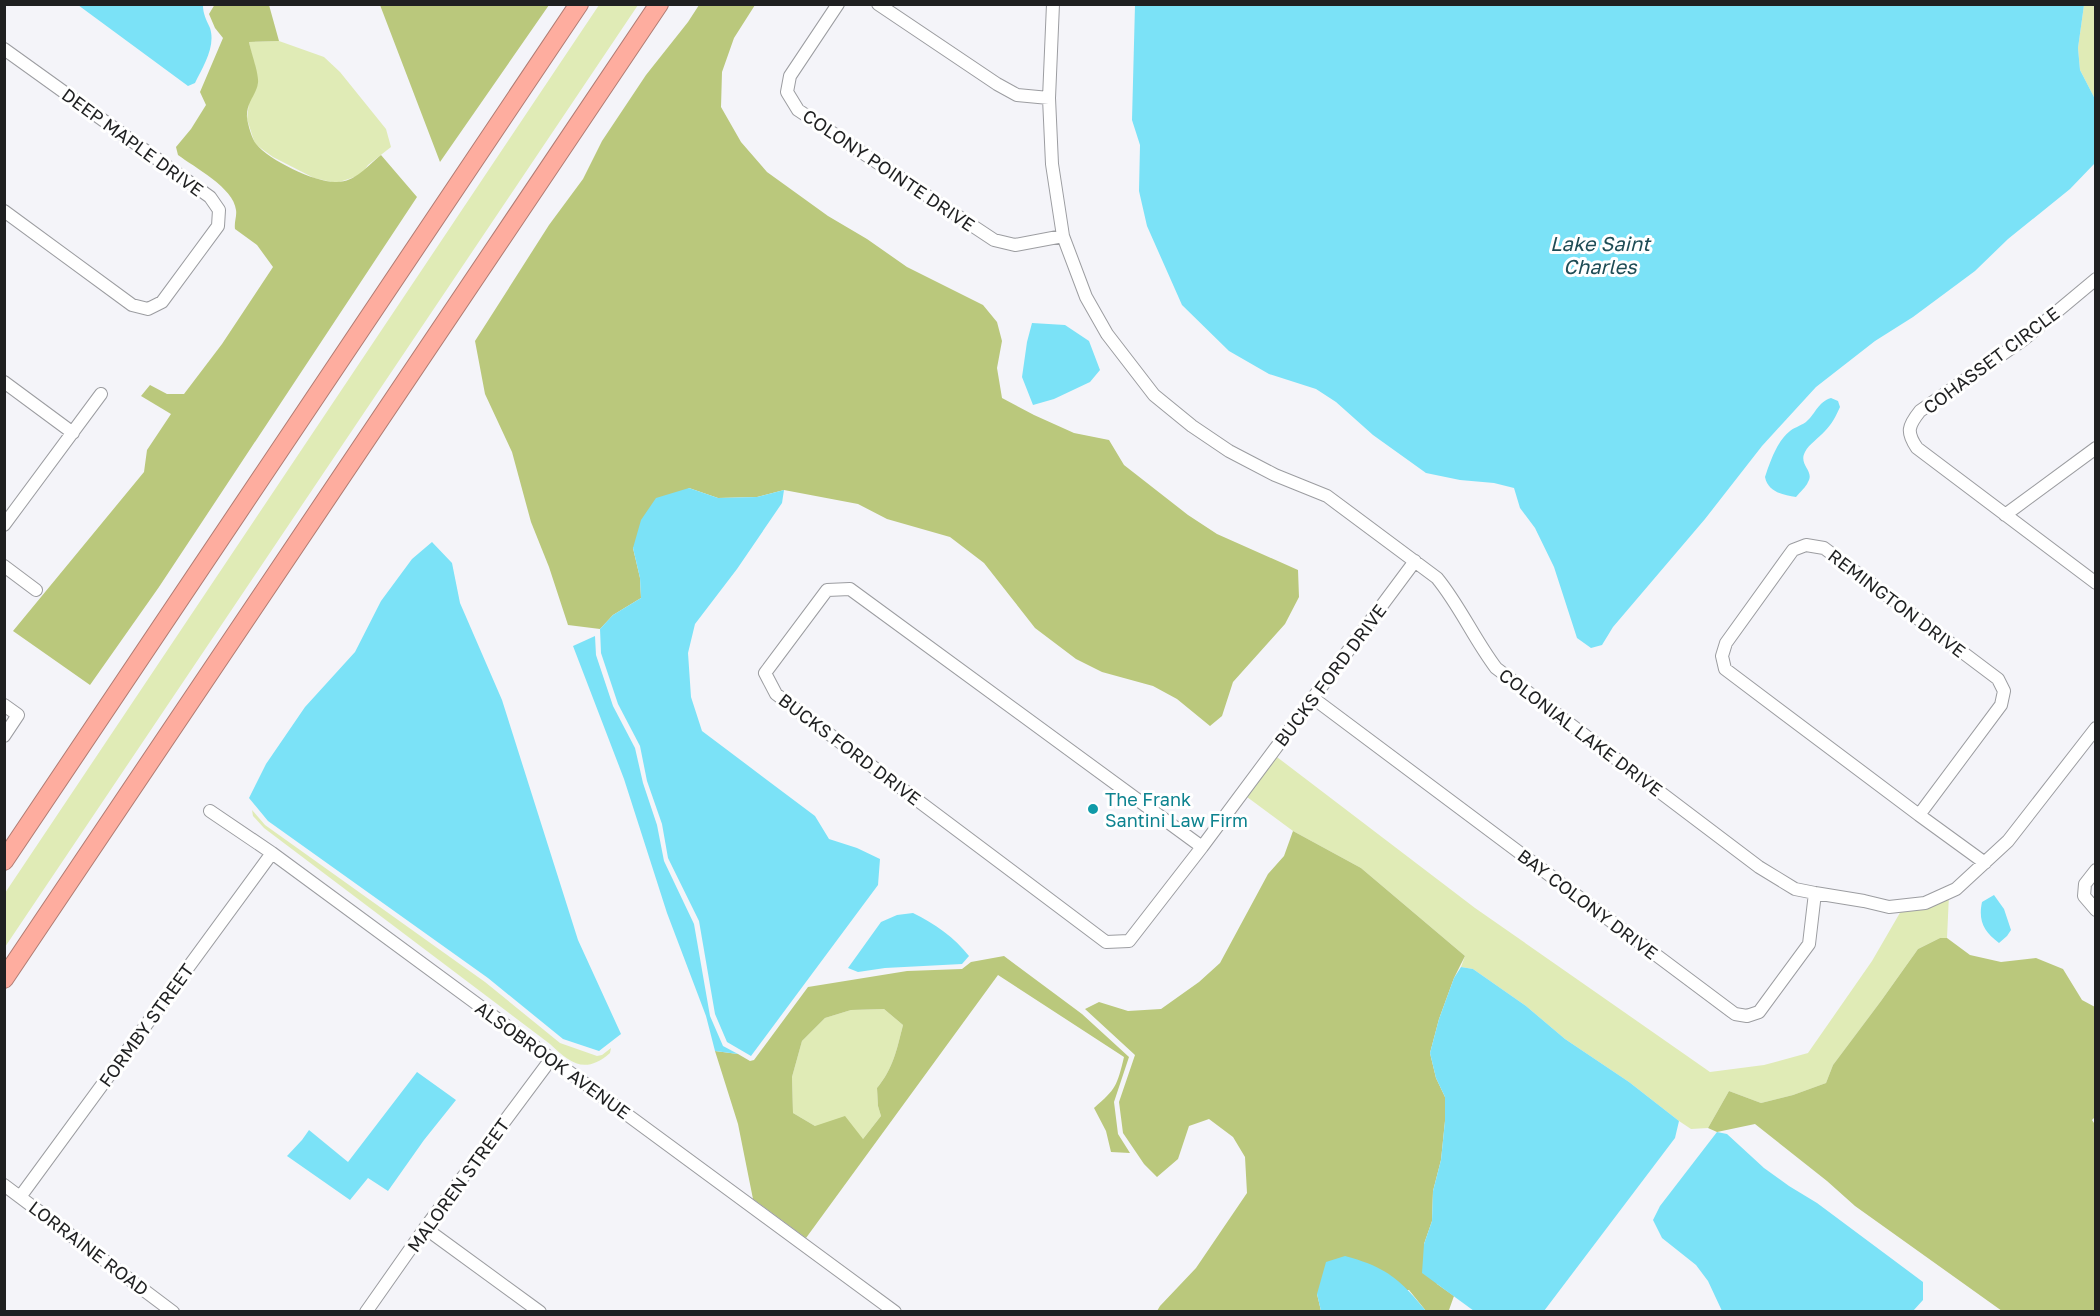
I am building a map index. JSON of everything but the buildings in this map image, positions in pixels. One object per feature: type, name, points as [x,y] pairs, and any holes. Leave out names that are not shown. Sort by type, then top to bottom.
[{"type":"highway","points":[[4,861],[579,4]]},
{"type":"highway","points":[[4,980],[659,4]]},
{"type":"street","name":"COLONY POINTE DRIVE","points":[[838,4],[790,76],[788,92],[798,110],[994,240],[1015,245],[1063,237]]},
{"type":"street","points":[[878,4],[1017,95],[1049,98]]},
{"type":"street","name":"COLONIAL LAKE DRIVE","points":[[1053,4],[1049,98],[1053,164],[1063,237],[1086,297],[1107,334],[1154,395],[1192,426],[1230,451],[1275,475],[1327,496],[1437,578],[1451,596],[1480,647],[1496,668],[1758,867],[1795,889],[1889,907],[1925,903],[1956,889],[2008,842],[2093,736]]},
{"type":"street","name":"DEEP MAPLE DRIVE","points":[[4,49],[210,197],[219,210],[218,226],[162,302],[148,309],[132,305],[4,211]]},
{"type":"street","name":"COHASSET CIRCLE","points":[[2096,279],[2023,340],[1920,411],[1911,423],[1910,437],[1917,448],[2096,583]]},
{"type":"street","points":[[4,382],[73,433]]},
{"type":"street","points":[[4,525],[101,394]]},
{"type":"street","points":[[2006,515],[2096,448]]},
{"type":"street","name":"REMINGTON DRIVE","points":[[1919,815],[2001,705],[2004,691],[1998,679],[1824,548],[1806,545],[1793,550],[1726,643],[1722,656],[1725,669],[1919,815],[1985,863]]},
{"type":"street","name":"BUCKS FORD DRIVE","points":[[1202,847],[850,589],[827,590],[765,673],[776,694],[1106,942],[1129,941],[1202,847],[1415,561]]},
{"type":"street","points":[[4,566],[36,590]]},
{"type":"street","name":"BAY COLONY DRIVE","points":[[1313,698],[1736,1014],[1747,1016],[1759,1012],[1809,944],[1815,893]]},
{"type":"street","points":[[4,705],[18,715],[4,736]]},
{"type":"street","name":"ALSOBROOK AVENUE","points":[[210,811],[272,853],[895,1311]]},
{"type":"street","name":"FORMBY STREET","points":[[20,1197],[272,853]]},
{"type":"street","points":[[2096,870],[2085,884],[2084,896],[2096,910]]},
{"type":"street","name":"MALOREN STREET","points":[[366,1311],[551,1059]]},
{"type":"street","name":"LORRAINE ROAD","points":[[4,1185],[173,1311]]},
{"type":"street","points":[[425,1228],[540,1311]]},
{"type":"green space","points":[[215,4],[269,5],[279,41],[249,42],[258,83],[248,108],[247,118],[253,139],[262,150],[281,163],[304,174],[335,182],[355,177],[381,155],[417,197],[159,587],[90,685],[13,631],[144,472],[147,450],[171,414],[141,396],[150,385],[167,394],[184,394],[222,344],[273,267],[257,245],[235,229],[236,210],[228,194],[221,186],[178,155],[176,147],[206,105],[200,92],[223,38],[215,28],[209,14]]},
{"type":"green space","points":[[380,5],[549,5],[440,162]]},
{"type":"green space","points":[[599,5],[638,5],[5,947],[5,893]]},
{"type":"green space","points":[[699,5],[755,5],[734,38],[722,72],[721,107],[741,142],[767,172],[828,216],[867,239],[907,267],[983,305],[997,322],[1002,341],[997,368],[1002,398],[1074,433],[1109,440],[1124,465],[1188,515],[1217,534],[1298,570],[1299,597],[1285,624],[1233,682],[1222,716],[1210,726],[1177,699],[1153,686],[1102,672],[1076,659],[1035,628],[984,563],[950,537],[887,519],[858,504],[784,490],[757,497],[718,498],[689,488],[633,548],[640,578],[641,598],[613,615],[600,629],[568,625],[531,522],[512,452],[485,394],[475,341],[549,225],[583,179],[602,141],[646,75]]},
{"type":"green space","points":[[2084,5],[2095,5],[2095,99],[2080,70],[2078,48]]},
{"type":"green space","points":[[279,41],[324,57],[340,72],[386,129],[391,147],[368,165],[361,175],[336,183],[314,178],[273,157],[255,144],[247,119],[249,102],[258,83],[249,42]]},
{"type":"green space","points":[[1273,754],[1475,908],[1710,1072],[1764,1065],[1808,1053],[1872,961],[1901,911],[1949,895],[1947,938],[1940,938],[1918,949],[1833,1065],[1826,1083],[1761,1103],[1729,1091],[1708,1128],[1691,1129],[1629,1082],[1565,1039],[1526,1006],[1473,969],[1461,967],[1465,956],[1361,868],[1293,831],[1243,794]]},
{"type":"green space","points":[[252,810],[265,825],[485,982],[560,1043],[597,1056],[611,1048],[610,1053],[593,1064],[585,1065],[564,1057],[550,1044],[264,828],[253,816]]},
{"type":"green space","points":[[1293,831],[1361,868],[1465,956],[1439,1019],[1430,1053],[1436,1078],[1445,1097],[1445,1121],[1441,1160],[1433,1191],[1432,1221],[1424,1244],[1437,1284],[1454,1296],[1449,1310],[1426,1311],[1409,1290],[1317,1294],[1321,1311],[1157,1311],[1196,1268],[1247,1193],[1245,1157],[1233,1137],[1209,1119],[1189,1126],[1178,1159],[1157,1177],[1144,1164],[1123,1133],[1119,1102],[1135,1055],[1085,1009],[1099,1002],[1128,1011],[1161,1009],[1199,982],[1220,963],[1268,874],[1284,856]]},
{"type":"green space","points":[[1940,938],[1947,938],[1970,955],[2001,962],[2036,958],[2063,969],[2082,1000],[2095,1007],[2096,1116],[2092,1120],[2096,1126],[2095,1311],[2002,1311],[1855,1206],[1755,1124],[1717,1132],[1708,1128],[1729,1091],[1761,1103],[1826,1083],[1833,1065],[1918,949]]},
{"type":"green space","points":[[1004,956],[1082,1014],[1129,1057],[1114,1102],[1118,1134],[1130,1153],[1111,1152],[1106,1131],[1094,1108],[1115,1086],[1124,1057],[998,975],[806,1238],[753,1199],[738,1124],[715,1051],[738,1054],[750,1061],[754,1060],[808,987],[907,971],[962,969],[971,962]],"holes":[[[884,1009],[903,1025],[891,1066],[877,1088],[881,1116],[863,1139],[845,1116],[815,1126],[793,1113],[792,1077],[802,1041],[825,1018],[851,1010]]]},
{"type":"green space","points":[[884,1009],[903,1025],[891,1066],[877,1088],[881,1116],[863,1139],[815,1126],[793,1113],[792,1077],[802,1041],[825,1018],[851,1010]]},
{"type":"water","points":[[78,5],[203,5],[210,28],[211,42],[208,56],[195,83],[188,86]]},
{"type":"water","name":"Lake Saint Charles","points":[[1135,5],[2084,5],[2078,48],[2080,70],[2095,99],[2095,163],[2070,189],[2008,239],[1975,271],[1913,317],[1875,341],[1816,387],[1762,446],[1705,519],[1613,627],[1602,645],[1591,648],[1577,638],[1554,567],[1535,528],[1520,508],[1514,488],[1426,473],[1373,435],[1336,402],[1316,389],[1269,374],[1229,351],[1182,305],[1147,226],[1139,191],[1140,145],[1132,120]]},
{"type":"water","points":[[1032,323],[1065,325],[1089,341],[1100,370],[1090,382],[1054,399],[1033,405],[1022,377]]},
{"type":"water","points":[[1831,398],[1838,401],[1840,407],[1830,426],[1809,446],[1803,457],[1810,475],[1807,484],[1796,497],[1777,492],[1769,486],[1765,477],[1778,446],[1785,435],[1810,418],[1820,405]]},
{"type":"water","points":[[689,488],[718,498],[757,497],[784,490],[782,503],[737,569],[695,624],[688,653],[691,697],[702,731],[815,816],[829,839],[857,848],[880,859],[878,885],[751,1056],[727,1042],[715,1014],[699,921],[668,858],[662,824],[647,781],[640,746],[618,704],[601,653],[600,629],[613,615],[641,598],[640,578],[633,548],[641,520],[656,498]]},
{"type":"water","points":[[432,542],[452,563],[460,603],[502,700],[578,940],[621,1034],[599,1051],[563,1039],[488,978],[268,821],[249,798],[266,764],[305,707],[355,652],[381,601],[412,559]]},
{"type":"water","points":[[595,636],[596,655],[613,706],[635,748],[643,783],[657,825],[664,861],[694,924],[710,1016],[723,1046],[738,1054],[715,1051],[706,1016],[667,913],[624,779],[573,646]]},
{"type":"water","points":[[1994,895],[2004,909],[2011,930],[1999,943],[1989,935],[1983,925],[1981,915],[1982,902]]},
{"type":"water","points":[[913,913],[944,931],[963,949],[969,956],[962,964],[885,968],[858,972],[848,968],[881,922],[897,915]]},
{"type":"water","points":[[1461,967],[1473,969],[1526,1006],[1565,1039],[1629,1082],[1679,1121],[1675,1138],[1544,1311],[1474,1311],[1422,1273],[1424,1244],[1432,1221],[1433,1191],[1441,1160],[1445,1121],[1445,1097],[1436,1078],[1430,1053],[1439,1019],[1454,978]]},
{"type":"water","points":[[417,1072],[456,1100],[388,1191],[368,1178],[350,1200],[287,1156],[309,1130],[348,1162]]},
{"type":"water","points":[[1717,1132],[1727,1134],[1764,1168],[1817,1203],[1923,1282],[1923,1300],[1913,1311],[1722,1311],[1708,1281],[1696,1265],[1662,1238],[1653,1220],[1660,1206]]},
{"type":"water","points":[[1345,1256],[1382,1270],[1400,1282],[1426,1311],[1321,1311],[1317,1294],[1326,1262]]},
{"type":"place","name":"The Frank Santini Law Firm","points":[[1093,809]]}]
